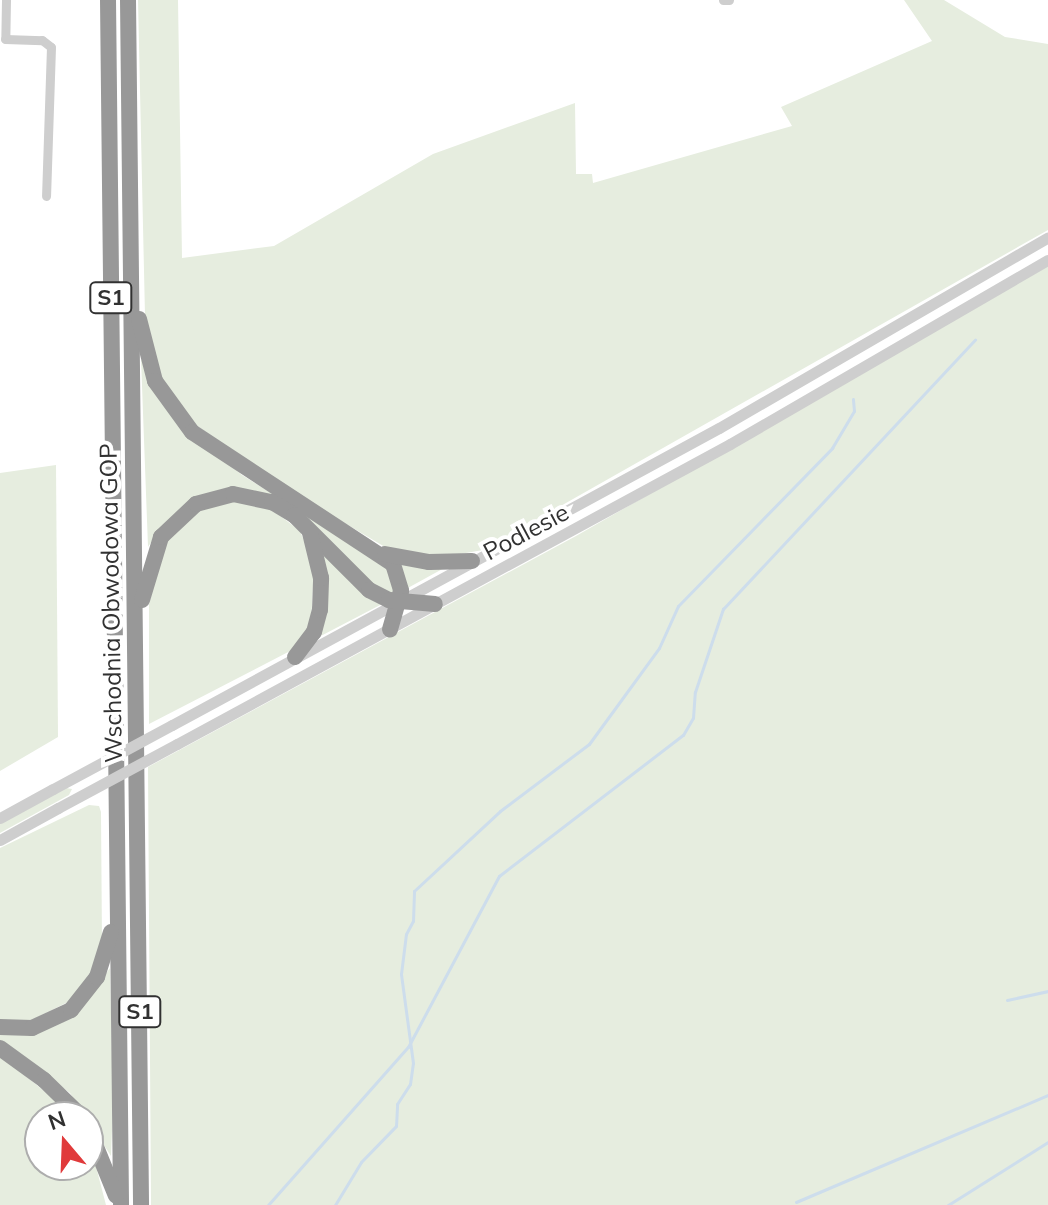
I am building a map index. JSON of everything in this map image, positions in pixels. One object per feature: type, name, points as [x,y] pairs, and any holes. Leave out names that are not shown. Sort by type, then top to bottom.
[{"type":"highway","name":"Wschodnia Obwodowa GOP","points":[[108,0],[120,1205]]},
{"type":"highway","name":"Wschodnia Obwodowa GOP","points":[[128,0],[141,1205]]},
{"type":"highway","points":[[131,287],[155,381],[181,421],[227,459],[385,554],[429,562],[472,561]]},
{"type":"highway","points":[[136,633],[155,549],[196,504],[223,495],[249,495],[283,508],[310,531],[359,584],[399,601],[435,604]]},
{"type":"highway","points":[[295,657],[314,632],[320,610],[321,578],[310,531]]},
{"type":"highway","points":[[385,554],[397,573],[399,601],[390,629]]},
{"type":"highway","points":[[0,1027],[42,1025],[85,997],[105,959],[118,903]]},
{"type":"highway","points":[[0,1048],[53,1087],[67,1101]]},
{"type":"highway","points":[[104,1166],[120,1205]]},
{"type":"street","points":[[6,0],[5,39],[42,40],[51,47],[46,196]]},
{"type":"street","name":"Podlesie","points":[[0,818],[719,428],[1048,237]]},
{"type":"street","name":"Podlesie","points":[[0,840],[730,444],[1048,260]]},
{"type":"shaded area","points":[[138,0],[178,0],[182,258],[274,246],[433,154],[575,103],[576,174],[592,174],[593,183],[792,126],[781,107],[932,41],[904,0],[944,0],[1005,37],[1048,44],[1048,230],[483,550],[437,558],[385,547],[267,477],[184,416],[160,377],[145,316]]},
{"type":"shaded area","points":[[1048,266],[1048,1205],[151,1205],[148,767],[576,536]]},
{"type":"shaded area","points":[[141,359],[174,420],[242,475],[388,566],[395,594],[378,590],[333,549],[236,488],[156,535],[148,547]]},
{"type":"shaded area","points":[[56,465],[58,737],[0,771],[0,473]]},
{"type":"shaded area","points":[[234,500],[270,508],[300,531],[314,565],[311,625],[294,649],[149,724],[149,604],[163,545],[198,510]]},
{"type":"shaded area","points":[[320,547],[350,582],[384,603],[315,639]]},
{"type":"shaded area","points":[[399,562],[446,567],[406,589]]},
{"type":"shaded area","points":[[66,788],[72,789],[69,795],[0,833],[0,824]]},
{"type":"shaded area","points":[[89,805],[99,806],[101,812],[102,946],[92,973],[70,1001],[32,1020],[0,1021],[0,848]]},
{"type":"shaded area","points":[[110,968],[111,1156],[104,1145],[104,1101],[75,1101],[70,1093],[0,1041],[0,1033],[78,1011]]},
{"type":"shaded area","points":[[0,1055],[56,1101],[24,1101],[24,1181],[100,1181],[106,1205],[0,1205]]},
{"type":"waterway","points":[[268,1205],[408,1047],[499,876],[683,735],[693,718],[695,692],[723,609],[975,340]]},
{"type":"waterway","points":[[335,1205],[361,1162],[396,1126],[397,1104],[410,1084],[413,1063],[401,974],[406,934],[413,921],[414,891],[500,811],[589,744],[659,648],[678,606],[832,448],[854,411],[853,399]]},
{"type":"waterway","points":[[1007,1000],[1048,991]]},
{"type":"waterway","points":[[796,1202],[1048,1095]]},
{"type":"waterway","points":[[948,1205],[1048,1142]]}]
